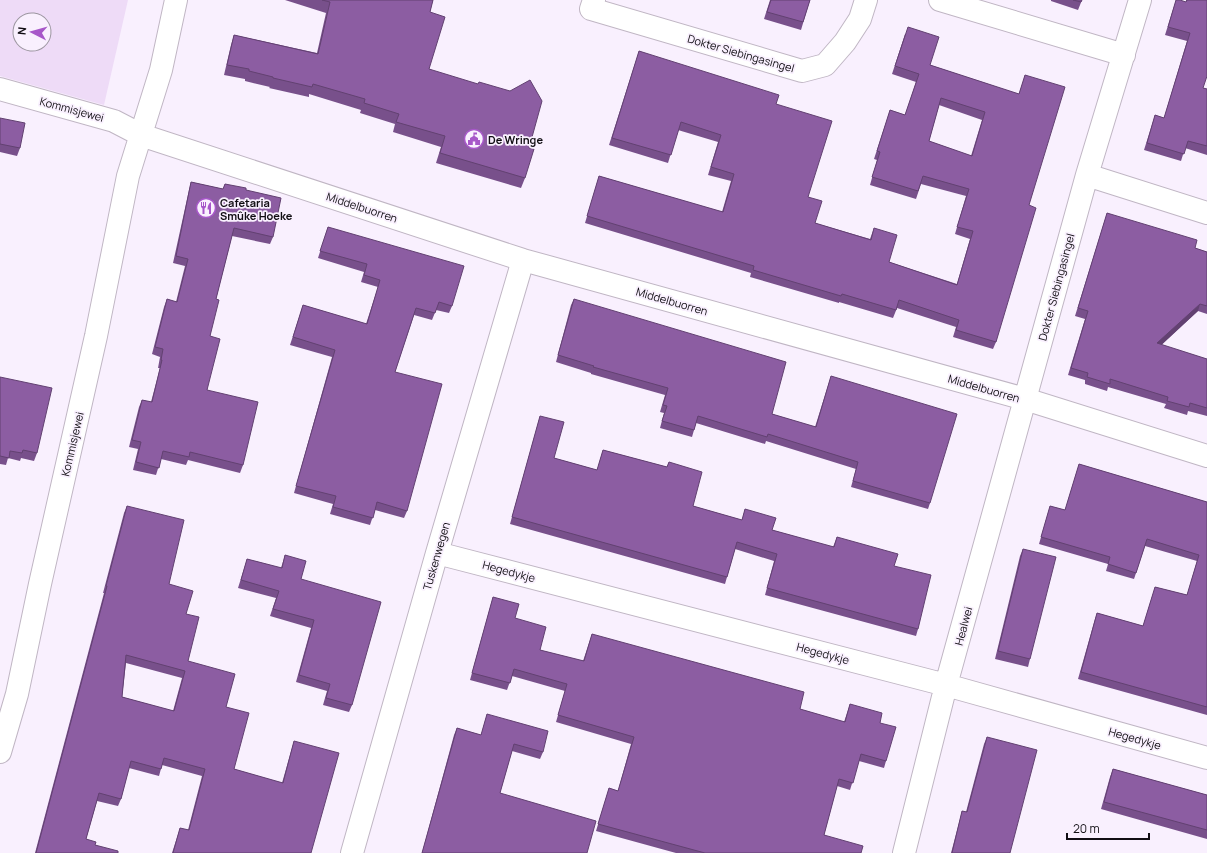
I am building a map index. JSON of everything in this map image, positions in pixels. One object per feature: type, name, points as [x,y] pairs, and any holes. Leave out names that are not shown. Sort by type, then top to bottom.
[{"type":"street","name":"Kommisjewei","points":[[0,752],[17,694],[96,336],[128,176],[161,70],[176,0]]},
{"type":"street","name":"Dokter Siebingasingel","points":[[594,0],[591,9],[802,71],[825,65],[845,42],[860,19],[866,0]]},
{"type":"street","points":[[940,0],[1124,55]]},
{"type":"street","name":"Dokter Siebingasingel","points":[[1025,399],[1087,175],[1140,0]]},
{"type":"street","name":"Kommisjewei","points":[[0,89],[114,120],[141,135]]},
{"type":"street","name":"Middelbuorren","points":[[141,135],[523,260],[1025,399],[1207,456]]},
{"type":"street","points":[[1087,175],[1207,213]]},
{"type":"street","name":"Tuskenwegen","points":[[352,853],[437,553],[523,260]]},
{"type":"street","name":"Healwei","points":[[904,853],[946,685],[1025,399]]},
{"type":"street","name":"Hegedykje","points":[[437,553],[946,685],[1207,758]]},
{"type":"shaded area","points":[[0,0],[128,0],[104,105],[0,76]]},
{"type":"building","points":[[322,0],[433,0],[430,12],[445,17],[429,69],[478,84],[479,82],[510,91],[530,80],[542,101],[529,148],[534,149],[525,178],[440,153],[445,136],[396,122],[399,114],[364,103],[365,99],[313,84],[312,87],[273,78],[249,71],[249,69],[227,65],[234,35],[318,54],[330,2]]},
{"type":"building","points":[[771,0],[810,0],[803,22],[767,12]]},
{"type":"building","points":[[1176,0],[1186,2],[1187,0],[1207,0],[1207,76],[1203,88],[1207,89],[1207,146],[1188,141],[1184,154],[1147,143],[1155,115],[1164,118],[1190,33],[1168,27]]},
{"type":"building","points":[[908,27],[939,37],[930,65],[1019,94],[1025,75],[1065,87],[1029,205],[1036,208],[996,342],[956,330],[959,320],[899,300],[896,310],[842,294],[841,296],[753,270],[754,266],[587,216],[599,176],[723,212],[734,174],[711,167],[721,135],[681,122],[671,155],[612,138],[639,51],[779,95],[776,104],[832,121],[808,197],[822,201],[815,223],[871,240],[874,228],[897,235],[889,262],[957,285],[973,231],[957,227],[969,189],[923,176],[918,191],[872,177],[880,152],[877,151],[890,110],[905,115],[919,74],[895,66]],"holes":[[[941,98],[985,112],[972,156],[929,141]]]},
{"type":"building","points":[[0,118],[25,123],[20,148],[0,144]]},
{"type":"building","points":[[191,182],[223,189],[225,184],[246,188],[246,190],[281,198],[273,237],[234,228],[216,299],[219,300],[210,336],[220,339],[207,390],[258,402],[243,465],[190,452],[189,457],[163,451],[159,468],[136,462],[141,442],[132,440],[142,400],[152,402],[162,360],[163,349],[155,347],[167,299],[177,302],[188,259],[176,256]]},
{"type":"building","points":[[1107,213],[1197,240],[1195,248],[1207,252],[1207,306],[1200,304],[1157,343],[1207,359],[1207,408],[1190,403],[1189,407],[1167,401],[1168,397],[1110,379],[1110,384],[1087,377],[1088,373],[1071,368],[1088,311],[1078,308]]},
{"type":"building","points":[[328,227],[464,266],[452,306],[439,302],[435,313],[416,308],[395,372],[442,384],[407,511],[377,502],[373,518],[333,507],[336,496],[296,486],[335,350],[293,337],[303,305],[367,324],[380,280],[364,275],[367,264],[320,251]]},
{"type":"building","points":[[574,299],[786,362],[772,414],[816,427],[831,376],[957,414],[930,503],[853,481],[858,462],[768,434],[767,437],[698,416],[694,430],[662,421],[667,406],[663,405],[668,388],[593,367],[594,366],[558,355]]},
{"type":"building","points":[[0,377],[52,388],[37,453],[23,450],[22,453],[10,451],[9,458],[0,456]]},
{"type":"building","points":[[540,416],[564,422],[554,458],[597,470],[603,450],[667,467],[669,462],[702,472],[693,506],[742,520],[745,509],[776,518],[772,530],[834,547],[837,537],[898,554],[894,566],[931,575],[918,629],[767,588],[777,554],[737,542],[727,577],[512,517]]},
{"type":"building","points":[[1079,464],[1207,502],[1207,707],[1081,672],[1097,613],[1143,626],[1155,587],[1187,595],[1199,555],[1147,539],[1136,573],[1108,564],[1110,557],[1041,537],[1050,506],[1065,510]]},
{"type":"building","points":[[127,506],[184,520],[169,584],[193,591],[186,614],[199,617],[188,661],[235,674],[226,707],[249,713],[234,769],[283,783],[294,741],[339,753],[311,853],[173,853],[180,828],[189,830],[205,769],[164,758],[161,769],[131,761],[121,799],[99,793],[86,839],[96,842],[95,845],[118,851],[118,853],[36,853]],"holes":[[[126,655],[185,671],[174,711],[122,697]]]},
{"type":"building","points":[[1023,549],[1056,557],[1030,659],[998,651]]},
{"type":"building","points":[[285,555],[306,561],[301,579],[381,602],[352,705],[326,698],[330,684],[299,675],[314,620],[273,609],[279,591],[241,580],[247,559],[282,568]]},
{"type":"building","points":[[493,597],[519,604],[515,618],[546,627],[540,650],[584,661],[592,634],[804,692],[800,709],[845,722],[850,704],[882,713],[880,723],[896,727],[886,761],[861,754],[853,783],[839,779],[824,835],[863,846],[861,853],[705,853],[598,824],[609,788],[618,791],[634,737],[558,715],[567,684],[514,669],[510,683],[472,673]]},
{"type":"building","points":[[487,714],[548,731],[543,752],[514,744],[500,793],[596,821],[587,853],[422,853],[457,728],[481,735]]},
{"type":"building","points":[[987,737],[1037,750],[1010,853],[952,853],[962,811],[967,812]]},
{"type":"building","points":[[1113,769],[1207,795],[1207,830],[1104,802]]},
{"type":"place","name":"De Wringe","points":[[474,139]]},
{"type":"place","name":"Cafetaria Smûke Hoeke","points":[[206,208]]}]
